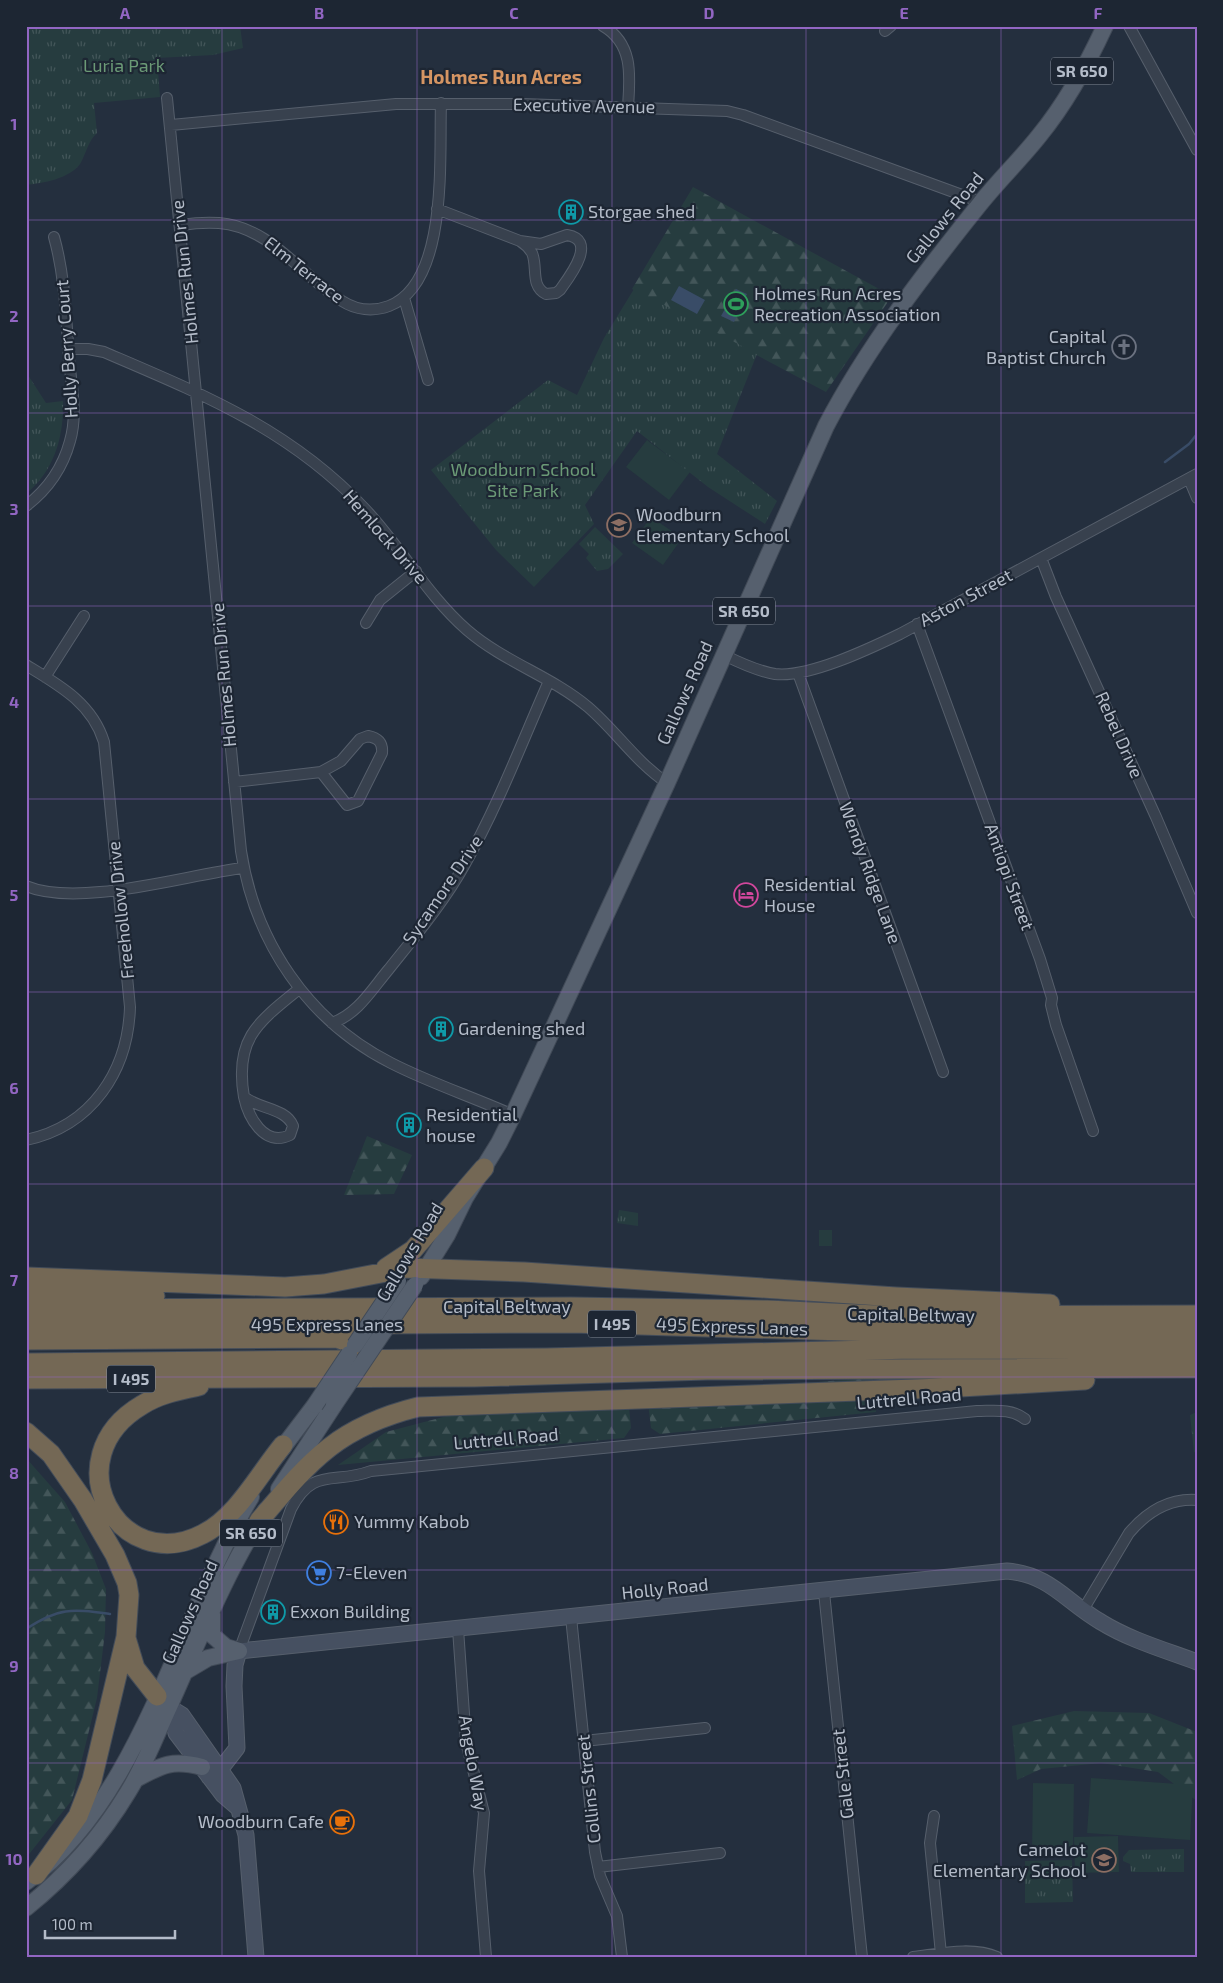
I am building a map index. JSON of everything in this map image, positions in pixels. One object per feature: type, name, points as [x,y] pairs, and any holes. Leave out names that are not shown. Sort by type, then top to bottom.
[{"type":"highway","points":[[26,1277],[285,1287],[324,1284],[378,1272],[396,1263],[413,1250],[484,1168]]},
{"type":"highway","points":[[378,1272],[411,1276],[524,1272],[645,1278],[886,1297],[1039,1303],[1176,1315]]},
{"type":"highway","points":[[26,1292],[571,1307]]},
{"type":"highway","name":"Capital Beltway","points":[[26,1309],[571,1307],[767,1310],[897,1316],[1197,1315]]},
{"type":"highway","name":"495 Express Lanes","points":[[26,1326],[573,1324],[911,1333],[1197,1333]]},
{"type":"highway","points":[[26,1340],[334,1343],[357,1352]]},
{"type":"highway","points":[[26,1349],[334,1343]]},
{"type":"highway","name":"495 Express Lanes","points":[[26,1363],[546,1358],[911,1350],[1197,1350]]},
{"type":"highway","name":"I 495","points":[[26,1379],[474,1377],[707,1370],[1197,1370]]},
{"type":"highway","points":[[259,1521],[315,1457],[340,1438],[370,1422],[418,1408],[943,1388],[1197,1370]]},
{"type":"highway","points":[[235,1379],[182,1390],[154,1399],[142,1405],[118,1423],[104,1443],[99,1462],[99,1486],[110,1512],[132,1534],[146,1540],[170,1544],[202,1535],[232,1513],[283,1445]]},
{"type":"highway","points":[[26,1432],[51,1454],[65,1473],[115,1555],[127,1583],[129,1595],[126,1637],[86,1797],[69,1832],[31,1879]]},
{"type":"highway","points":[[126,1637],[135,1668],[163,1702]]},
{"type":"main road","name":"Gallows Road","points":[[26,1908],[81,1858],[99,1837],[136,1779],[163,1702],[225,1546],[283,1445],[357,1352],[411,1276],[447,1235],[465,1198],[513,1115],[667,783],[826,426],[841,398],[911,292],[981,202],[1039,136],[1056,113],[1076,83],[1105,26]]},
{"type":"main road","name":"Gallows Road","points":[[31,1879],[77,1834],[96,1810],[163,1702],[186,1671],[232,1566],[334,1405],[357,1352]]},
{"type":"main road","points":[[213,1608],[212,1635],[226,1647],[239,1651]]},
{"type":"main road","points":[[186,1671],[208,1658],[239,1651]]},
{"type":"main road","points":[[136,1779],[172,1762],[185,1763],[210,1771]]},
{"type":"street","points":[[603,26],[617,37],[627,55],[630,73],[628,108]]},
{"type":"street","points":[[1129,26],[1197,150]]},
{"type":"street","name":"Holmes Run Drive","points":[[167,98],[181,224],[234,782],[243,868],[249,891],[265,933],[276,954],[299,989],[332,1023],[390,1063],[513,1115]]},
{"type":"street","name":"Executive Avenue","points":[[171,125],[386,105],[440,103],[708,110],[743,115],[981,202]]},
{"type":"street","name":"Elm Terrace","points":[[181,224],[219,223],[253,232],[272,244],[329,292],[351,306],[362,309],[379,308],[396,303],[418,284],[424,269],[438,209],[440,103]]},
{"type":"street","points":[[438,209],[520,241],[541,244],[568,235],[578,238],[581,243],[582,254],[560,290],[549,295],[538,288],[532,253],[520,241]]},
{"type":"street","name":"Holly Berry Court","points":[[26,506],[50,482],[65,456],[70,440],[74,408],[61,271],[54,237]]},
{"type":"street","points":[[404,298],[428,380]]},
{"type":"street","name":"Hemlock Drive","points":[[68,349],[88,349],[104,352],[197,390],[264,426],[316,463],[364,508],[447,610],[473,634],[506,658],[549,681],[587,706],[611,727],[641,763],[667,783]]},
{"type":"street","points":[[1193,476],[1197,498]]},
{"type":"street","name":"Aston Street","points":[[724,655],[759,670],[775,674],[798,673],[869,648],[1042,558],[1193,476]]},
{"type":"street","name":"Rebel Drive","points":[[1042,558],[1069,627],[1156,817],[1197,913]]},
{"type":"street","points":[[366,623],[380,600],[416,572]]},
{"type":"street","points":[[45,676],[84,616]]},
{"type":"street","name":"Antiopi Street","points":[[917,624],[1040,959],[1052,998],[1051,1005],[1056,1025],[1093,1131]]},
{"type":"street","name":"Freehollow Drive","points":[[26,665],[45,676],[85,707],[101,734],[107,764],[130,1007],[129,1026],[123,1054],[113,1078],[90,1106],[65,1125],[26,1140]]},
{"type":"street","name":"Wendy Ridge Lane","points":[[798,673],[943,1072]]},
{"type":"street","name":"Sycamore Drive","points":[[332,1023],[341,1020],[356,1009],[421,928],[464,866],[488,820],[549,681]]},
{"type":"street","points":[[234,782],[321,772],[341,761],[363,737],[375,738],[382,745],[382,753],[355,804],[347,805],[342,802],[321,772]]},
{"type":"street","points":[[26,886],[46,892],[65,894],[118,890],[243,868]]},
{"type":"street","points":[[244,1097],[256,1106],[273,1110],[288,1117],[293,1126],[290,1135],[277,1137],[263,1132],[251,1119],[244,1097],[240,1067],[246,1042],[263,1018],[299,989]]},
{"type":"street","name":"Luttrell Road","points":[[210,1771],[237,1748],[234,1686],[235,1664],[291,1509],[302,1490],[315,1481],[371,1471],[977,1411],[1004,1411],[1017,1414],[1025,1419]]},
{"type":"street","points":[[1083,1610],[1129,1533],[1137,1524],[1157,1509],[1169,1504],[1197,1500]]},
{"type":"street","name":"Holly Road","points":[[239,1651],[824,1592],[989,1572],[1013,1572],[1045,1581],[1083,1610],[1116,1630],[1197,1662]]},
{"type":"street","name":"Gale Street","points":[[824,1592],[862,1957]]},
{"type":"street","name":"Collins Street","points":[[571,1617],[598,1867],[617,1916],[622,1957]]},
{"type":"street","name":"Angelo Way","points":[[458,1629],[466,1742],[484,1813],[479,1870],[486,1957]]},
{"type":"street","points":[[163,1702],[182,1715],[210,1771],[233,1788],[246,1835],[256,1957]]},
{"type":"street","points":[[584,1741],[705,1728]]},
{"type":"street","points":[[934,1816],[930,1843],[941,1954]]},
{"type":"street","points":[[598,1867],[720,1852]]},
{"type":"street","points":[[912,1957],[974,1951],[987,1952],[997,1957]]},
{"type":"green space","name":"Luria Park","points":[[26,26],[240,26],[243,48],[213,55],[157,58],[160,97],[94,103],[97,133],[89,144],[80,164],[63,177],[26,185]]},
{"type":"green space","points":[[693,187],[892,296],[826,392],[632,289]]},
{"type":"green space","name":"Woodburn School Site Park","points":[[634,289],[757,354],[717,454],[777,501],[765,524],[708,487],[637,431],[585,505],[594,524],[534,587],[496,550],[431,470],[548,380],[577,395],[604,338]]},
{"type":"green space","points":[[26,372],[46,403],[63,401],[63,414],[59,440],[50,464],[36,485],[26,494]]},
{"type":"green space","points":[[647,440],[690,472],[669,500],[626,467]]},
{"type":"green space","points":[[651,517],[682,538],[663,565],[632,543]]},
{"type":"green space","points":[[595,527],[623,554],[608,569],[597,571],[586,558],[589,554],[579,544]]},
{"type":"green space","points":[[367,1136],[412,1155],[394,1194],[344,1195]]},
{"type":"green space","points":[[619,1210],[638,1213],[638,1226],[617,1223]]},
{"type":"green space","points":[[819,1230],[832,1230],[832,1246],[819,1246]]},
{"type":"green space","points":[[873,1378],[876,1412],[660,1434],[651,1428],[647,1394]]},
{"type":"green space","points":[[628,1396],[631,1428],[624,1438],[338,1465],[386,1432],[451,1415]]},
{"type":"green space","points":[[1197,1412],[1197,1453],[1194,1452],[1190,1415]]},
{"type":"green space","points":[[26,1458],[65,1502],[92,1553],[106,1589],[105,1632],[97,1698],[72,1800],[26,1858]]},
{"type":"green space","points":[[1074,1711],[1149,1713],[1197,1732],[1197,1801],[1158,1772],[1101,1763],[1041,1769],[1017,1780],[1012,1726]]},
{"type":"green space","points":[[1091,1778],[1193,1785],[1190,1840],[1087,1833]]},
{"type":"green space","points":[[1033,1783],[1074,1784],[1073,1851],[1032,1851]]},
{"type":"green space","points":[[1118,1836],[1119,1872],[1075,1873],[1074,1837]]},
{"type":"green space","points":[[1184,1849],[1184,1872],[1131,1872],[1130,1864],[1123,1861],[1123,1857],[1129,1850]]},
{"type":"green space","points":[[1072,1860],[1073,1902],[1025,1903],[1025,1861]]},
{"type":"water","points":[[679,286],[705,300],[697,314],[671,300]]},
{"type":"water","name":"Holmes Run Acres Recreation Association","points":[[736,289],[747,294],[734,322],[721,316]]},
{"type":"waterway","points":[[1165,462],[1189,444],[1197,434]]},
{"type":"waterway","points":[[26,1629],[48,1617],[66,1611],[110,1614]]},
{"type":"place","name":"Storgae shed","points":[[571,212]]},
{"type":"place","name":"Holmes Run Acres Recreation Association","points":[[736,304]]},
{"type":"place","name":"Capital Baptist Church","points":[[1124,347]]},
{"type":"place","name":"Woodburn Elementary School","points":[[619,525]]},
{"type":"place","name":"Residential House","points":[[746,895]]},
{"type":"place","name":"Gardening shed","points":[[441,1029]]},
{"type":"place","name":"Residential house","points":[[409,1125]]},
{"type":"place","name":"Yummy Kabob","points":[[336,1522]]},
{"type":"place","name":"7-Eleven","points":[[319,1573]]},
{"type":"place","name":"Exxon Building","points":[[273,1612]]},
{"type":"place","name":"Woodburn Cafe","points":[[342,1822]]},
{"type":"place","name":"Camelot Elementary School","points":[[1104,1860]]},
{"type":"district","name":"Holmes Run Acres","points":[[501,77]]}]
